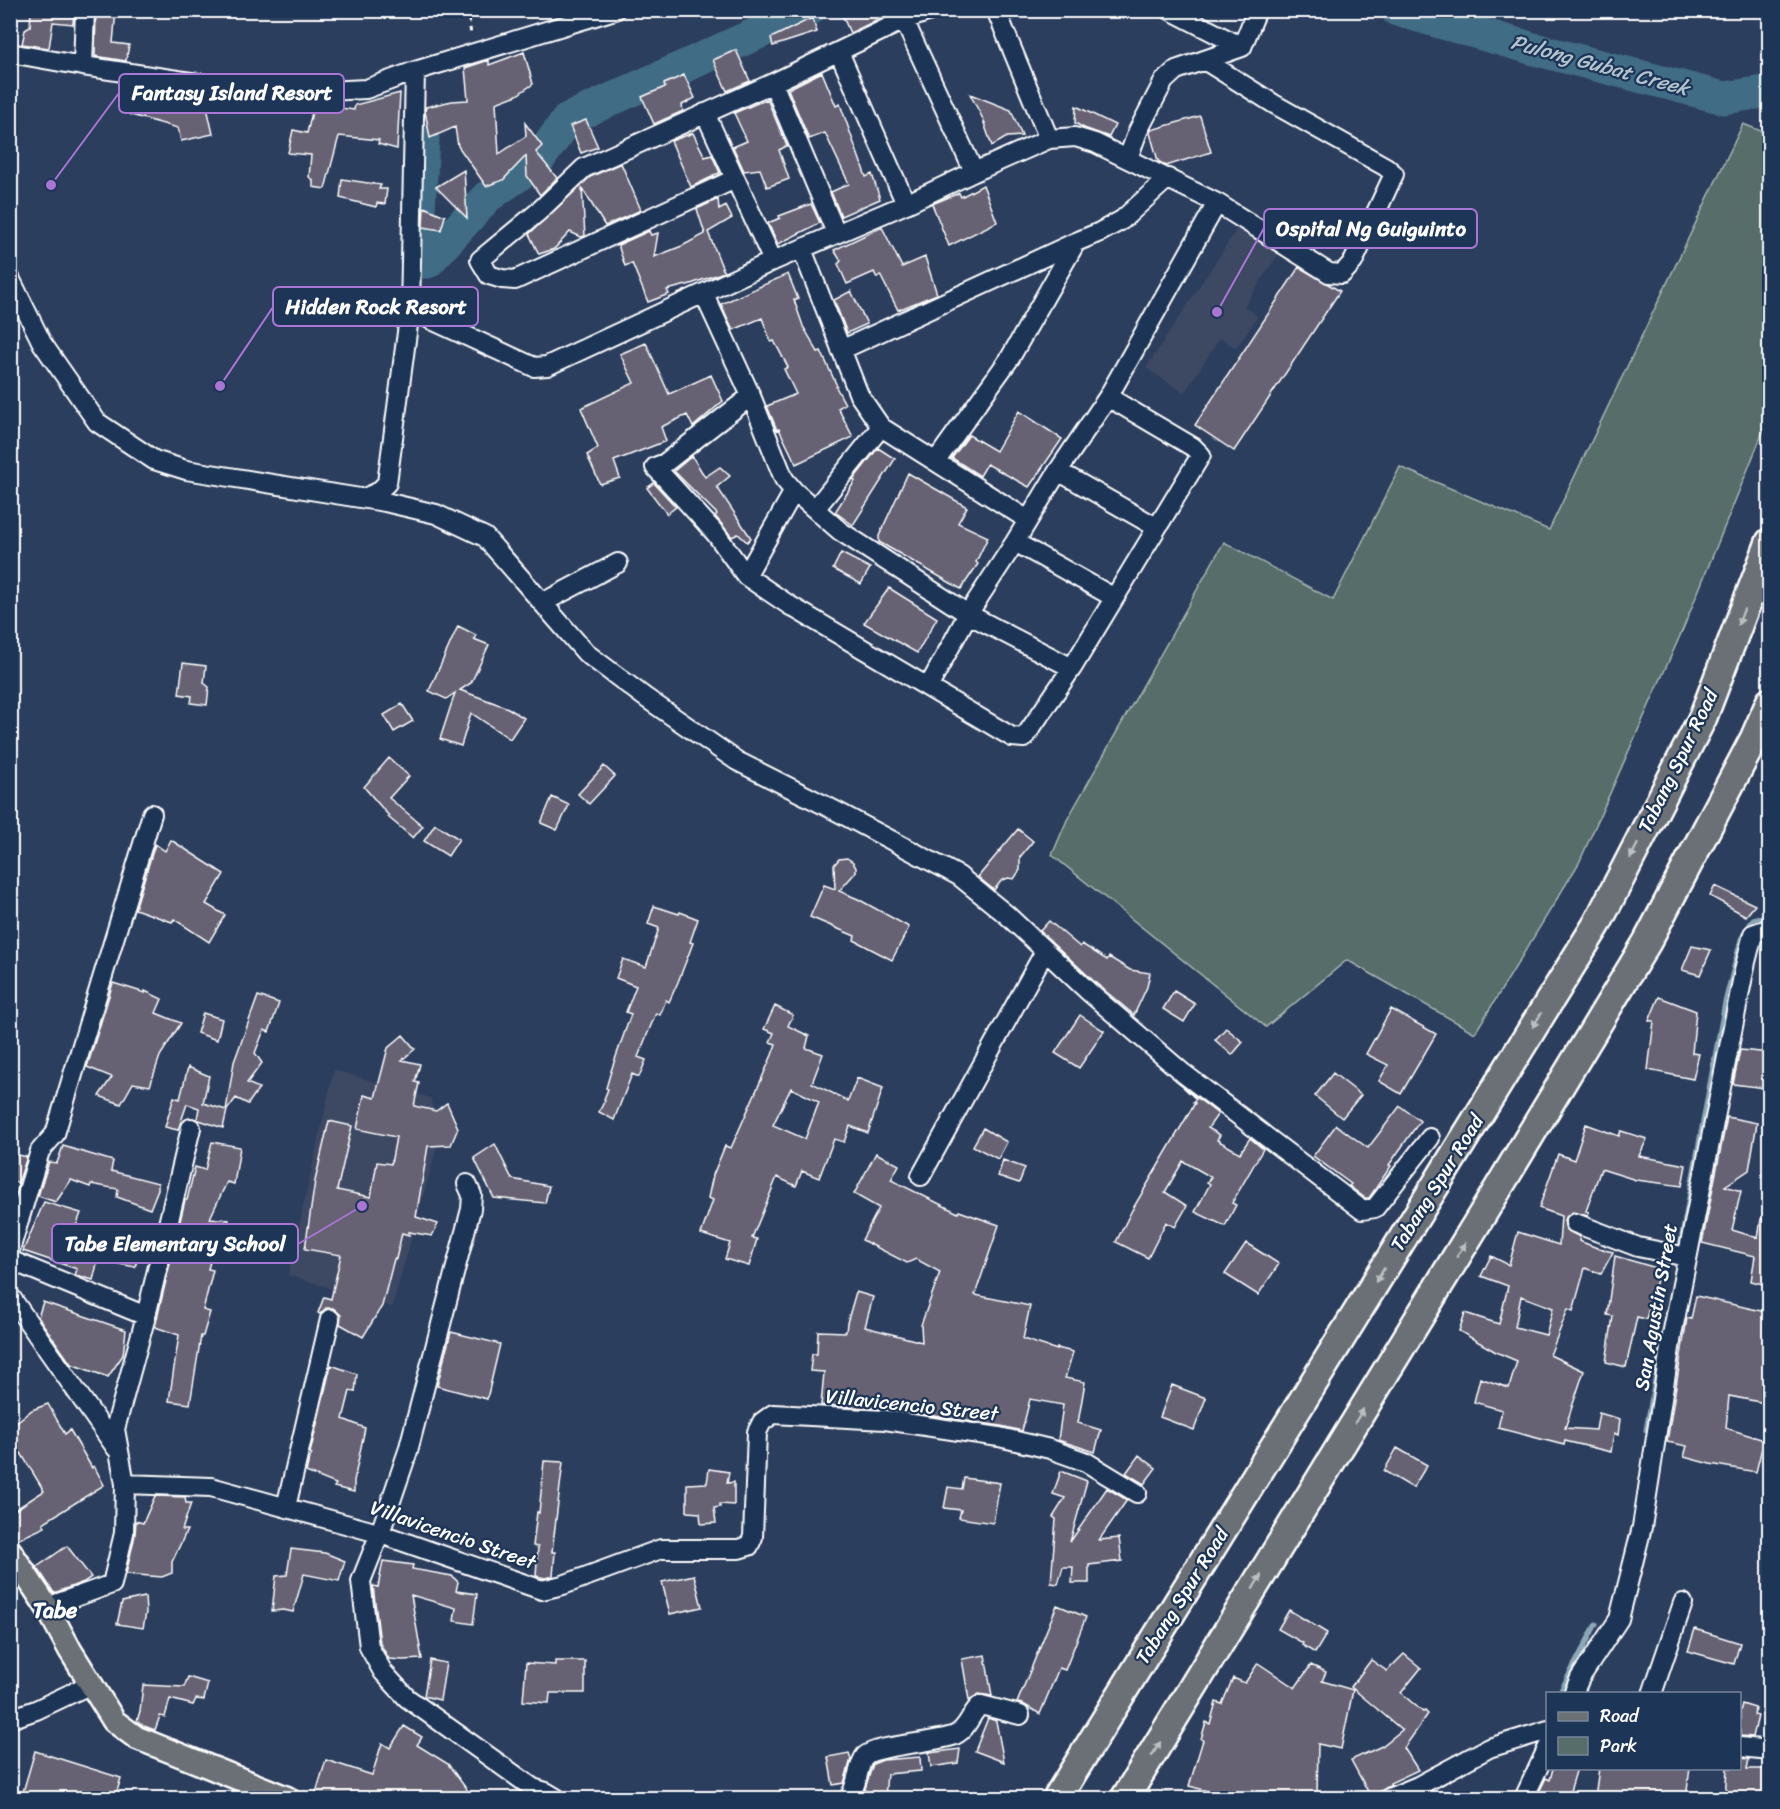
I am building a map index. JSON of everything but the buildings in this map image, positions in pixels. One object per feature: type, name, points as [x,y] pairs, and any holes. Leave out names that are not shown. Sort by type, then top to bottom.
[{"type":"highway","name":"Tabang Spur Road","points":[[1057,1798],[1597,924],[1703,717],[1770,542]]},
{"type":"highway","points":[[1125,1798],[1647,942],[1754,739],[1770,702]]},
{"type":"main road","points":[[10,1551],[114,1721],[137,1738],[287,1798]]},
{"type":"street","points":[[83,66],[85,10]]},
{"type":"street","points":[[10,53],[238,89],[289,93],[366,89],[415,71],[615,10]]},
{"type":"street","points":[[735,179],[515,280],[489,275],[480,260],[538,212],[584,168],[773,83],[904,20],[933,10]]},
{"type":"street","points":[[996,10],[1049,139]]},
{"type":"street","points":[[1170,10],[1242,46]]},
{"type":"street","points":[[1128,158],[1138,131],[1164,81],[1176,70],[1242,46],[1257,10]]},
{"type":"street","points":[[904,20],[974,172]]},
{"type":"street","points":[[839,52],[906,204]]},
{"type":"street","points":[[410,310],[534,367],[547,366],[773,261],[1049,139],[1075,137],[1128,158],[1217,203],[1329,273],[1342,274],[1353,262],[1394,174],[1386,167],[1274,104],[1204,60]]},
{"type":"street","points":[[364,498],[378,492],[387,483],[410,310],[415,71]]},
{"type":"street","points":[[773,83],[836,233]]},
{"type":"street","points":[[705,113],[773,261]]},
{"type":"street","points":[[841,350],[1100,232],[1122,220],[1168,178]]},
{"type":"street","points":[[929,686],[968,614],[1058,471],[1108,397],[1217,203]]},
{"type":"street","points":[[936,461],[1010,358],[1076,242]]},
{"type":"street","points":[[802,249],[859,395],[881,427],[1028,520]]},
{"type":"street","points":[[10,278],[42,343],[97,422],[154,460],[186,470],[364,498],[436,514],[485,537],[586,652],[646,698],[737,761],[959,876],[1007,915],[1089,992],[1183,1073],[1362,1210],[1375,1208],[1430,1138]]},
{"type":"street","points":[[704,294],[751,396],[784,479],[794,492],[840,531],[968,614],[1072,668]]},
{"type":"street","points":[[751,396],[665,463],[655,467],[716,534],[746,576],[789,605],[1012,737],[1024,738],[1072,668],[1201,455],[1193,447],[1108,397]]},
{"type":"street","points":[[815,509],[881,427]]},
{"type":"street","points":[[1058,471],[1156,527]]},
{"type":"street","points":[[746,576],[794,492]]},
{"type":"street","points":[[1015,542],[1113,597]]},
{"type":"street","points":[[542,603],[618,563]]},
{"type":"street","points":[[10,1250],[40,1151],[56,1134],[152,814]]},
{"type":"street","name":"San Agustin Street","points":[[1574,1692],[1580,1678],[1619,1618],[1622,1607],[1642,1527],[1687,1257],[1745,966],[1754,934],[1770,928]]},
{"type":"street","points":[[921,1176],[1045,951]]},
{"type":"street","points":[[46,1607],[112,1584],[124,1533],[125,1484],[115,1429],[146,1316],[191,1128]]},
{"type":"street","points":[[467,1184],[472,1195],[471,1209],[408,1451],[361,1581],[369,1647],[383,1672],[407,1698],[533,1788],[556,1798]]},
{"type":"street","points":[[1575,1223],[1638,1247],[1687,1257]]},
{"type":"street","points":[[10,1260],[146,1316]]},
{"type":"street","points":[[10,1296],[119,1452]]},
{"type":"street","points":[[286,1507],[330,1319]]},
{"type":"street","name":"Villavicencio Street","points":[[125,1484],[211,1487],[380,1533],[542,1590],[563,1585],[661,1549],[739,1549],[749,1546],[753,1537],[757,1432],[762,1422],[773,1414],[885,1420],[999,1437],[1050,1449],[1086,1462],[1137,1493]]},
{"type":"street","points":[[1653,1692],[1683,1603]]},
{"type":"street","points":[[10,1719],[36,1710],[91,1684]]},
{"type":"street","points":[[849,1798],[855,1790],[861,1762],[866,1755],[877,1750],[956,1734],[969,1722],[978,1706],[981,1705],[1020,1715]]},
{"type":"street","points":[[1389,1798],[1418,1786],[1489,1748],[1546,1731]]},
{"type":"street","points":[[1741,1747],[1770,1749]]},
{"type":"street","points":[[1524,1798],[1546,1751]]},
{"type":"path","points":[[468,10],[473,53]]},
{"type":"shaded area","points":[[1239,226],[1279,253],[1244,307],[1258,316],[1236,348],[1220,338],[1184,393],[1146,368]]},
{"type":"shaded area","points":[[334,1070],[430,1098],[440,1136],[392,1307],[288,1275]]},
{"type":"green space","points":[[1743,124],[1769,134],[1769,417],[1683,629],[1579,863],[1475,1033],[1347,960],[1266,1027],[1052,855],[1067,820],[1224,542],[1333,600],[1400,467],[1549,530]]},
{"type":"waterway","name":"Pulong Gubat Creek","points":[[423,139],[416,262],[428,262],[487,197],[536,163],[568,119],[809,10]]},
{"type":"waterway","name":"Pulong Gubat Creek","points":[[1397,10],[1534,49],[1724,98],[1770,91]]},
{"type":"waterway","points":[[1679,1252],[1725,1002],[1741,939],[1753,919],[1766,916],[1770,918]]},
{"type":"waterway","points":[[1646,1430],[1659,1358]]},
{"type":"waterway","points":[[1560,1692],[1596,1624]]},
{"type":"waterway","points":[[1414,1798],[1444,1782]]},
{"type":"waterway","points":[[1165,1794],[1188,1798]]},
{"type":"place","name":"Fantasy Island Resort","points":[[51,185]]},
{"type":"place","name":"Ospital Ng Guiguinto","points":[[1217,312]]},
{"type":"place","name":"Hidden Rock Resort","points":[[220,386]]},
{"type":"place","name":"Tabe Elementary School","points":[[362,1206]]},
{"type":"district","name":"Tabe","points":[[55,1610]]}]
